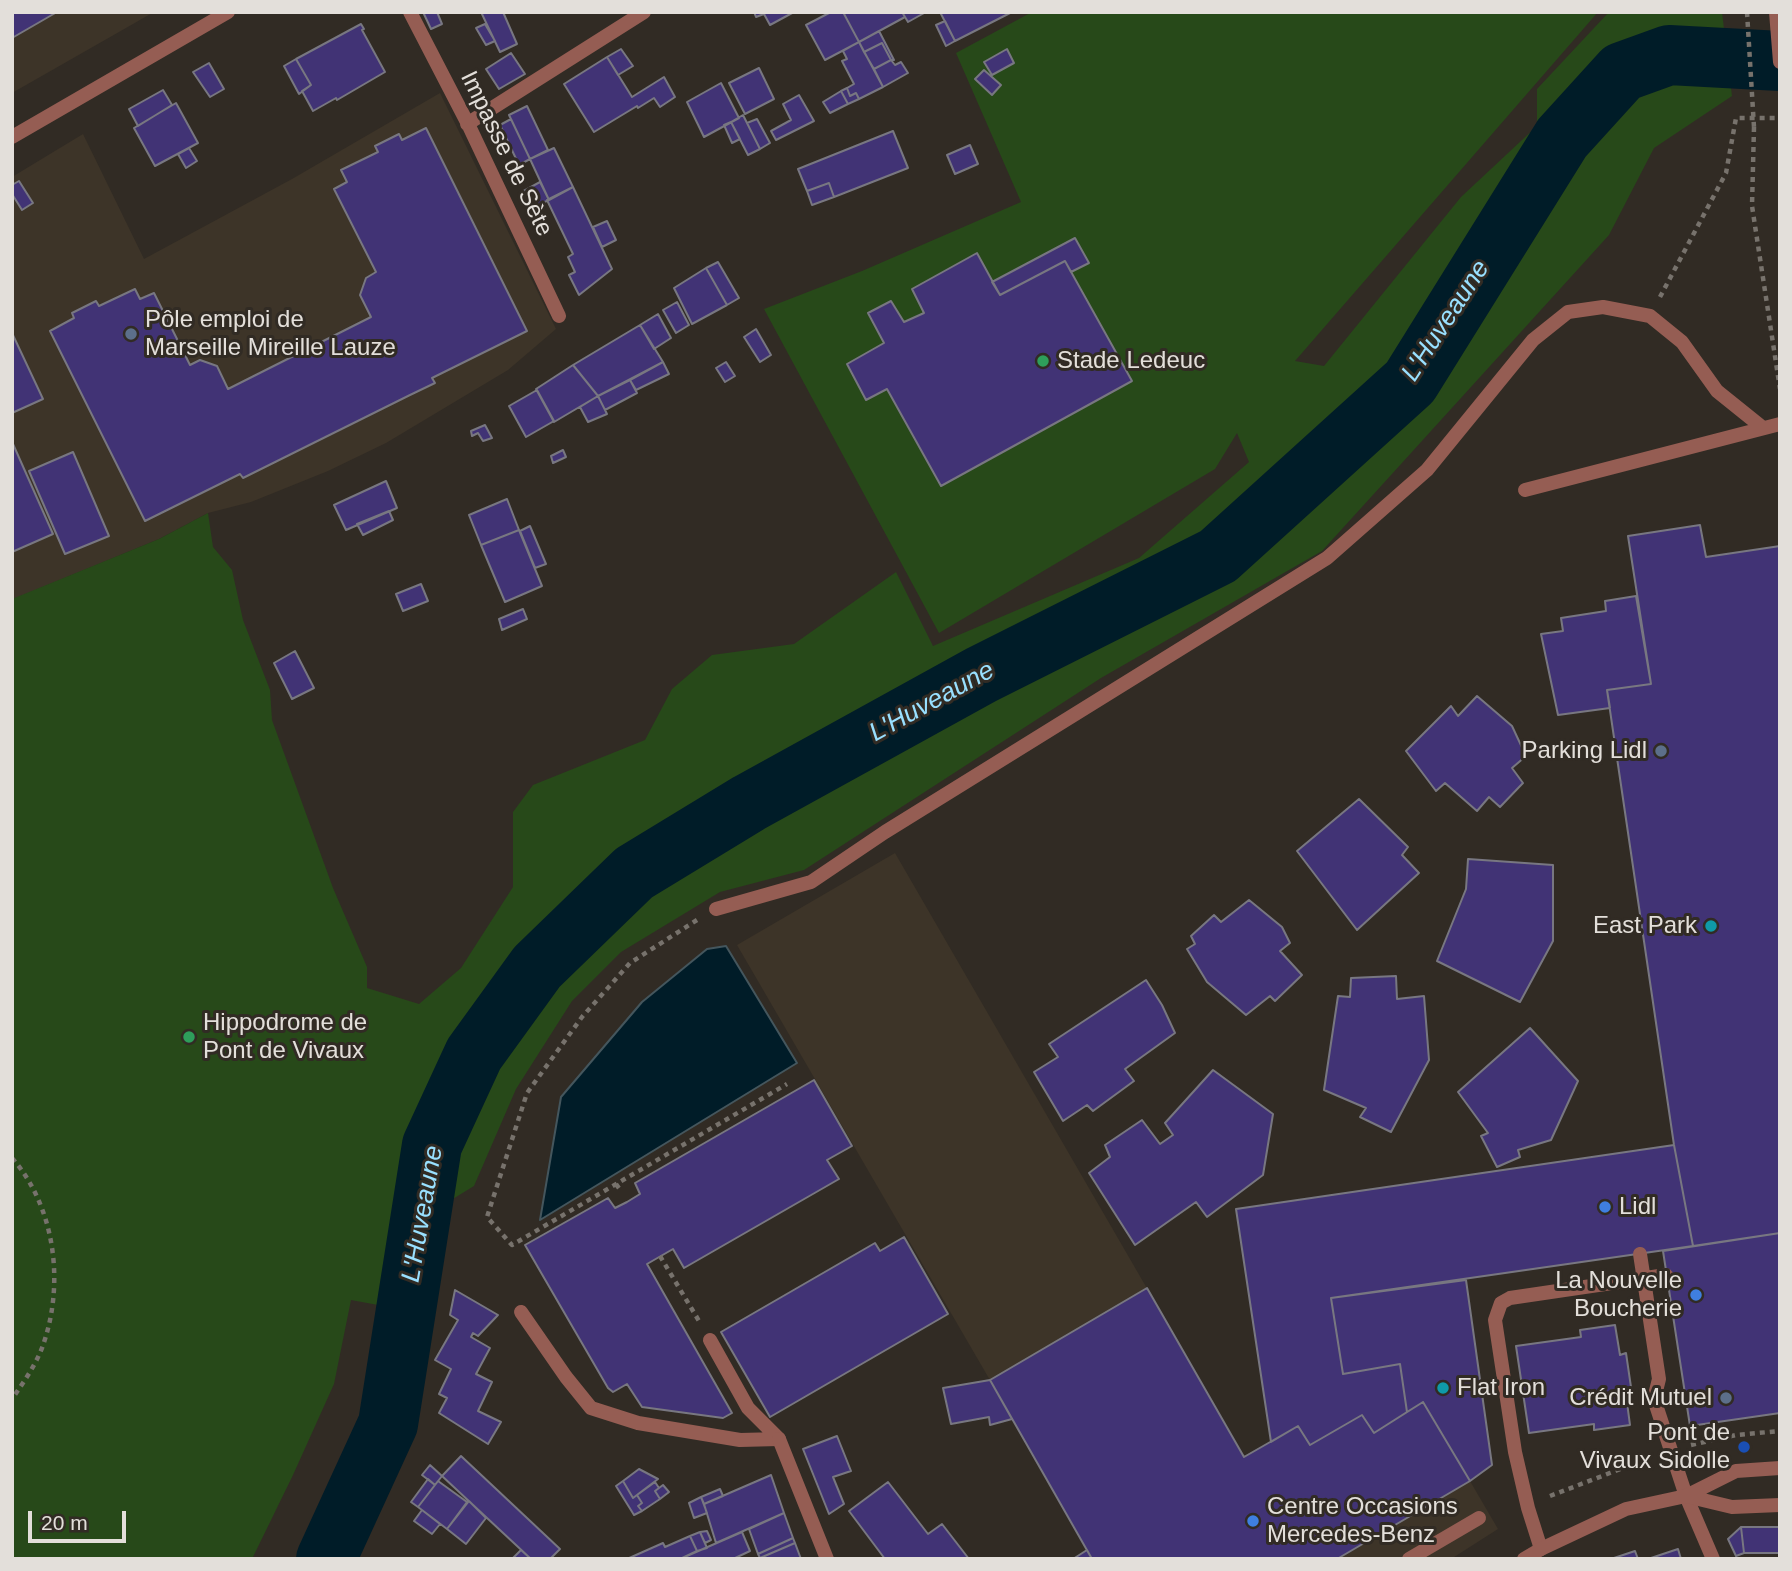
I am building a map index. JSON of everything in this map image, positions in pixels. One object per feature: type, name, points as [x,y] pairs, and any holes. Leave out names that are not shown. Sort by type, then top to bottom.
[{"type":"street","points":[[12,137],[228,12]]},
{"type":"street","name":"Impasse de Sète","points":[[410,12],[559,316]]},
{"type":"street","points":[[467,124],[644,12]]},
{"type":"street","points":[[1776,12],[1780,62]]},
{"type":"street","points":[[716,909],[811,882],[885,832],[1327,558],[1427,470],[1533,340],[1568,312],[1603,307],[1650,316],[1682,342],[1717,391],[1763,428]]},
{"type":"street","points":[[1525,490],[1780,424]]},
{"type":"street","points":[[1640,1254],[1659,1379],[1654,1399],[1686,1496],[1713,1559]]},
{"type":"street","points":[[1541,1549],[1515,1452],[1494,1320],[1500,1304],[1510,1297],[1666,1275]]},
{"type":"street","points":[[521,1312],[591,1408],[638,1423],[740,1440],[779,1439]]},
{"type":"street","points":[[710,1340],[748,1408],[779,1439],[827,1559]]},
{"type":"street","points":[[1524,1559],[1626,1509],[1686,1496],[1736,1471],[1780,1468]]},
{"type":"street","points":[[1686,1496],[1732,1507],[1780,1505]]},
{"type":"street","points":[[1410,1559],[1479,1518]]},
{"type":"path","points":[[1747,12],[1754,127],[1752,206],[1780,389]]},
{"type":"path","points":[[1650,316],[1726,173],[1736,118],[1780,118]]},
{"type":"path","points":[[716,909],[630,963],[582,1017],[527,1093],[487,1217],[512,1245],[787,1084]]},
{"type":"path","points":[[12,1158],[26,1174],[40,1201],[51,1236],[54,1271],[53,1308],[42,1349],[12,1399]]},
{"type":"path","points":[[616,1184],[621,1191]]},
{"type":"path","points":[[660,1256],[710,1340]]},
{"type":"shaded area","points":[[12,12],[154,12],[12,93]]},
{"type":"shaded area","points":[[440,93],[556,329],[508,370],[386,443],[328,471],[251,502],[208,513],[159,539],[12,600],[12,177],[83,134],[144,259],[292,179]]},
{"type":"shaded area","points":[[895,853],[1244,1456],[1298,1426],[1374,1433],[1470,1481],[1498,1529],[1451,1559],[1094,1559],[737,945]]},
{"type":"green space","points":[[1032,12],[1598,12],[1295,361],[1324,366],[1461,197],[1537,126],[1537,89],[1609,12],[1722,12],[1732,96],[1654,148],[1609,235],[1322,551],[1101,678],[804,870],[720,892],[621,952],[572,1001],[516,1089],[474,1186],[402,1230],[378,1305],[351,1300],[334,1384],[252,1559],[12,1559],[12,599],[159,539],[208,513],[213,547],[232,570],[243,620],[270,690],[272,720],[333,888],[367,967],[367,988],[419,1004],[461,968],[513,887],[513,812],[533,785],[645,740],[672,689],[712,655],[794,644],[896,572],[933,646],[1139,558],[1249,462],[1237,433],[1215,469],[939,633],[764,309],[862,271],[1021,202],[956,53]]},
{"type":"water","points":[[726,946],[797,1063],[540,1220],[561,1097],[642,1002],[707,949]]},
{"type":"building","points":[[12,12],[57,12],[12,38]]},
{"type":"building","points":[[423,12],[437,12],[442,24],[431,29]]},
{"type":"building","points":[[481,12],[503,12],[517,44],[500,52]]},
{"type":"building","points":[[754,12],[794,12],[770,25],[764,14],[756,17]]},
{"type":"building","points":[[831,12],[843,12],[859,42],[825,60],[806,25]]},
{"type":"building","points":[[843,12],[902,12],[905,17],[859,42]]},
{"type":"building","points":[[902,12],[926,12],[908,22]]},
{"type":"building","points":[[940,12],[1012,12],[955,41]]},
{"type":"building","points":[[945,21],[955,41],[946,46],[936,25]]},
{"type":"building","points":[[361,24],[385,72],[313,111],[302,91],[311,85],[296,59]]},
{"type":"building","points":[[485,24],[495,41],[486,45],[476,28]]},
{"type":"building","points":[[879,31],[894,60],[891,60],[882,43],[864,52],[859,42]]},
{"type":"building","points":[[859,42],[883,87],[859,99],[856,93],[850,96],[847,88],[854,84],[842,61],[847,59],[843,51]]},
{"type":"building","points":[[882,43],[891,60],[874,69],[864,52]]},
{"type":"building","points":[[621,49],[633,66],[618,75],[607,57]]},
{"type":"building","points":[[1007,49],[1014,63],[992,75],[984,62]]},
{"type":"building","points":[[511,53],[525,74],[499,89],[486,69]]},
{"type":"building","points":[[607,57],[632,97],[664,77],[675,97],[660,107],[654,98],[594,132],[564,84]]},
{"type":"building","points":[[296,59],[311,85],[299,94],[284,66]]},
{"type":"building","points":[[891,60],[895,65],[901,62],[908,73],[883,87],[874,69]]},
{"type":"building","points":[[209,63],[224,89],[210,97],[193,72]]},
{"type":"building","points":[[759,68],[774,99],[745,114],[729,83]]},
{"type":"building","points":[[984,70],[1001,85],[992,95],[975,79]]},
{"type":"building","points":[[721,83],[739,118],[704,137],[687,102]]},
{"type":"building","points":[[847,88],[850,96],[856,93],[859,99],[848,104],[841,91]]},
{"type":"building","points":[[163,90],[172,105],[138,126],[129,109]]},
{"type":"building","points":[[841,91],[848,104],[830,113],[823,102]]},
{"type":"building","points":[[799,95],[814,121],[776,140],[771,131],[791,120],[783,104]]},
{"type":"building","points":[[176,103],[198,143],[155,166],[134,128]]},
{"type":"building","points":[[527,106],[548,150],[530,159],[509,115]]},
{"type":"building","points":[[743,115],[760,149],[748,155],[731,122]]},
{"type":"building","points":[[511,119],[530,159],[519,165],[500,125]]},
{"type":"building","points":[[757,119],[770,143],[760,149],[747,123]]},
{"type":"building","points":[[731,122],[740,139],[732,143],[724,125]]},
{"type":"building","points":[[426,128],[527,331],[432,378],[435,383],[243,478],[240,474],[145,521],[50,331],[74,318],[72,313],[96,301],[99,306],[135,289],[140,299],[154,293],[190,365],[200,360],[217,366],[228,389],[371,317],[360,295],[366,278],[376,272],[334,189],[347,182],[341,170],[378,152],[375,146],[399,134],[402,140]]},
{"type":"building","points":[[893,131],[908,168],[834,197],[829,183],[807,191],[798,169]]},
{"type":"building","points":[[970,145],[978,164],[955,174],[947,155]]},
{"type":"building","points":[[189,148],[197,161],[186,168],[178,154]]},
{"type":"building","points":[[554,148],[573,187],[549,200],[530,159]]},
{"type":"building","points":[[19,181],[33,203],[22,210],[12,194],[12,185]]},
{"type":"building","points":[[540,182],[549,200],[529,209],[520,193]]},
{"type":"building","points":[[829,183],[834,197],[812,205],[807,191]]},
{"type":"building","points":[[573,187],[612,269],[579,295],[569,275],[575,272],[568,257],[573,254],[547,200]]},
{"type":"building","points":[[607,221],[616,240],[602,247],[593,227]]},
{"type":"building","points":[[1075,238],[1089,263],[1071,272],[1065,261],[1000,295],[992,282]]},
{"type":"building","points":[[977,253],[1000,295],[1065,261],[1132,381],[941,486],[887,389],[866,400],[847,364],[884,343],[868,313],[891,301],[904,322],[924,313],[912,289]]},
{"type":"building","points":[[718,262],[739,298],[727,305],[706,268]]},
{"type":"building","points":[[706,268],[727,305],[692,324],[674,288]]},
{"type":"building","points":[[677,302],[689,325],[676,333],[663,310]]},
{"type":"building","points":[[658,314],[671,338],[654,349],[640,325]]},
{"type":"building","points":[[640,325],[663,362],[598,396],[573,365]]},
{"type":"building","points":[[756,329],[771,355],[760,362],[744,337]]},
{"type":"building","points":[[12,333],[43,399],[12,413]]},
{"type":"building","points":[[663,362],[669,374],[636,390],[630,380]]},
{"type":"building","points":[[726,362],[735,376],[725,382],[716,368]]},
{"type":"building","points":[[573,365],[598,396],[554,422],[536,389]]},
{"type":"building","points":[[630,380],[637,393],[605,410],[598,396]]},
{"type":"building","points":[[537,390],[554,421],[526,437],[509,406]]},
{"type":"building","points":[[598,396],[607,414],[588,422],[580,407]]},
{"type":"building","points":[[485,425],[492,438],[483,441],[478,433],[472,436],[471,431]]},
{"type":"building","points":[[12,444],[53,534],[12,552]]},
{"type":"building","points":[[563,450],[566,457],[553,463],[551,456]]},
{"type":"building","points":[[73,452],[109,536],[65,554],[29,471]]},
{"type":"building","points":[[386,481],[397,508],[346,530],[334,505]]},
{"type":"building","points":[[507,499],[519,530],[481,545],[469,515]]},
{"type":"building","points":[[389,511],[393,520],[363,535],[357,524]]},
{"type":"building","name":"East Park","points":[[1700,525],[1706,557],[1780,546],[1780,1233],[1693,1246],[1674,1145],[1607,690],[1651,684],[1628,536]]},
{"type":"building","points":[[530,526],[546,564],[535,568],[520,531]]},
{"type":"building","points":[[519,530],[542,586],[505,602],[481,545]]},
{"type":"building","points":[[421,584],[428,601],[403,611],[396,594]]},
{"type":"building","points":[[1636,596],[1651,684],[1607,690],[1610,708],[1558,715],[1541,634],[1563,631],[1561,618],[1606,611],[1605,601]]},
{"type":"building","points":[[523,609],[527,619],[502,630],[499,619]]},
{"type":"building","points":[[295,651],[314,688],[292,699],[274,663]]},
{"type":"building","points":[[1477,696],[1512,726],[1526,756],[1512,768],[1523,783],[1500,807],[1489,797],[1477,811],[1445,783],[1436,791],[1406,751],[1451,706],[1458,716]]},
{"type":"building","points":[[1359,799],[1408,847],[1402,855],[1419,873],[1357,930],[1297,851]]},
{"type":"building","points":[[1468,859],[1553,865],[1553,941],[1520,1002],[1437,961],[1466,889]]},
{"type":"building","points":[[1249,900],[1282,927],[1290,943],[1280,951],[1302,975],[1275,1001],[1270,996],[1246,1015],[1207,982],[1187,949],[1195,944],[1191,936],[1214,915],[1221,922]]},
{"type":"building","points":[[1396,976],[1397,999],[1424,996],[1429,1060],[1391,1132],[1360,1117],[1366,1108],[1324,1090],[1338,996],[1350,997],[1351,978]]},
{"type":"building","points":[[1146,980],[1175,1033],[1125,1069],[1134,1081],[1093,1111],[1087,1105],[1063,1121],[1034,1072],[1058,1057],[1049,1044]]},
{"type":"building","points":[[1530,1028],[1578,1081],[1551,1140],[1518,1150],[1520,1157],[1497,1167],[1481,1136],[1488,1133],[1458,1092]]},
{"type":"building","points":[[1213,1070],[1273,1114],[1263,1175],[1207,1217],[1196,1202],[1135,1245],[1089,1173],[1110,1157],[1105,1145],[1142,1120],[1160,1144],[1173,1135],[1165,1123]]},
{"type":"building","points":[[814,1080],[852,1146],[827,1160],[839,1179],[684,1268],[673,1249],[647,1264],[732,1413],[723,1418],[642,1407],[627,1384],[613,1392],[608,1388],[525,1245],[608,1198],[615,1208],[627,1202],[640,1194],[635,1183]]},
{"type":"building","points":[[1674,1145],[1693,1246],[1331,1298],[1343,1374],[1400,1364],[1407,1412],[1374,1433],[1362,1415],[1310,1445],[1298,1426],[1271,1442],[1236,1209]]},
{"type":"building","points":[[1780,1233],[1780,1413],[1690,1426],[1663,1251]]},
{"type":"building","points":[[904,1237],[948,1314],[770,1417],[721,1332],[875,1243],[880,1251]]},
{"type":"building","name":"Flat Iron","points":[[1466,1280],[1492,1465],[1470,1481],[1423,1402],[1407,1412],[1400,1364],[1343,1374],[1331,1298]]},
{"type":"building","points":[[1147,1288],[1244,1457],[1298,1426],[1310,1445],[1362,1415],[1374,1433],[1423,1402],[1470,1481],[1337,1559],[1092,1559],[990,1380]]},
{"type":"building","points":[[455,1290],[498,1315],[478,1336],[473,1333],[471,1337],[490,1348],[476,1374],[492,1382],[478,1411],[501,1422],[488,1444],[439,1413],[447,1398],[439,1394],[451,1369],[435,1360],[458,1320],[450,1315]]},
{"type":"building","points":[[1615,1325],[1620,1355],[1626,1353],[1632,1394],[1626,1395],[1630,1425],[1594,1430],[1594,1424],[1529,1433],[1516,1346],[1581,1337],[1580,1330]]},
{"type":"building","points":[[990,1380],[1012,1419],[990,1425],[989,1417],[951,1424],[943,1388]]},
{"type":"building","points":[[837,1436],[851,1471],[833,1477],[844,1504],[829,1514],[803,1449]]},
{"type":"building","points":[[461,1456],[560,1549],[550,1559],[531,1559],[442,1476]]},
{"type":"building","points":[[430,1465],[442,1476],[435,1485],[422,1475]]},
{"type":"building","points":[[639,1469],[658,1479],[633,1498],[623,1481]]},
{"type":"building","points":[[771,1475],[784,1513],[716,1543],[704,1504]]},
{"type":"building","points":[[428,1479],[435,1485],[418,1507],[411,1502]]},
{"type":"building","points":[[438,1481],[467,1502],[447,1529],[418,1507]]},
{"type":"building","points":[[623,1481],[633,1498],[637,1495],[642,1503],[638,1506],[642,1511],[634,1515],[616,1486]]},
{"type":"building","points":[[655,1482],[659,1488],[655,1491],[660,1499],[642,1511],[638,1506],[642,1503],[637,1495]]},
{"type":"building","points":[[888,1482],[928,1534],[942,1524],[969,1559],[885,1559],[849,1511]]},
{"type":"building","points":[[663,1485],[669,1492],[660,1499],[655,1491]]},
{"type":"building","points":[[720,1489],[723,1496],[704,1504],[701,1497]]},
{"type":"building","points":[[701,1497],[707,1513],[694,1518],[689,1503]]},
{"type":"building","points":[[469,1501],[486,1518],[466,1544],[447,1529]]},
{"type":"building","points":[[422,1510],[440,1524],[432,1534],[414,1521]]},
{"type":"building","points":[[784,1513],[793,1538],[758,1554],[749,1529]]},
{"type":"building","points":[[1741,1527],[1744,1553],[1736,1556],[1728,1539]]},
{"type":"building","points":[[1741,1527],[1780,1527],[1780,1553],[1744,1553]]},
{"type":"building","points":[[707,1531],[711,1540],[705,1543],[700,1532]]},
{"type":"building","points":[[700,1532],[707,1548],[697,1551],[690,1536]]},
{"type":"building","points":[[742,1532],[750,1551],[733,1559],[680,1559]]},
{"type":"building","points":[[690,1536],[697,1551],[680,1559],[627,1559],[663,1543],[665,1547]]},
{"type":"building","points":[[793,1538],[795,1543],[760,1558],[758,1554]]},
{"type":"building","points":[[795,1543],[801,1559],[760,1558]]},
{"type":"building","points":[[1678,1549],[1681,1559],[1648,1559]]},
{"type":"building","points":[[521,1550],[531,1559],[512,1559]]},
{"type":"building","points":[[1087,1550],[1092,1559],[1073,1559]]},
{"type":"building","points":[[1635,1551],[1638,1559],[1611,1559]]},
{"type":"waterway","name":"L'Huveaune","points":[[326,1559],[388,1424],[432,1145],[474,1054],[537,967],[634,873],[749,803],[981,675],[1218,556],[1410,382],[1562,138],[1622,72],[1669,55],[1780,61]]},
{"type":"place","name":"Pôle emploi de Marseille Mireille Lauze","points":[[131,334]]},
{"type":"place","name":"Stade Ledeuc","points":[[1043,361]]},
{"type":"place","name":"Parking Lidl","points":[[1661,751]]},
{"type":"place","name":"East Park","points":[[1711,926]]},
{"type":"place","name":"Hippodrome de Pont de Vivaux","points":[[189,1037]]},
{"type":"place","name":"Lidl","points":[[1605,1207]]},
{"type":"place","name":"La Nouvelle Boucherie","points":[[1696,1295]]},
{"type":"place","name":"Flat Iron","points":[[1443,1388]]},
{"type":"place","name":"Crédit Mutuel","points":[[1726,1398]]},
{"type":"place","name":"Pont de Vivaux Sidolle","points":[[1744,1447]]},
{"type":"place","name":"Centre Occasions Mercedes-Benz","points":[[1253,1521]]}]
